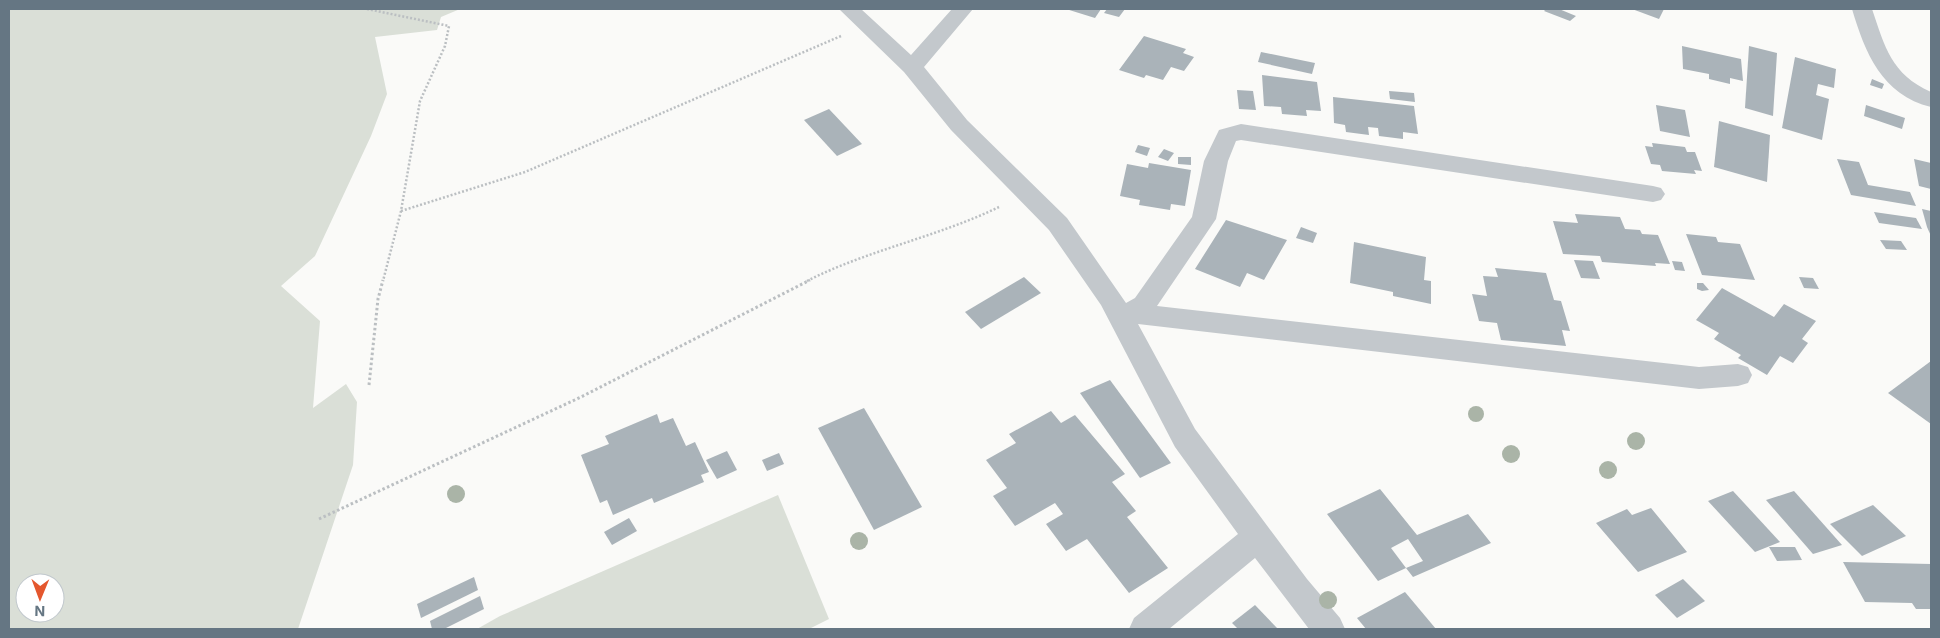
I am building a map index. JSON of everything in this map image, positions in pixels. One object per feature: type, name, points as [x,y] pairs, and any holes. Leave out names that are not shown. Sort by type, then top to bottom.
[{"type":"street","points":[[912,67],[962,9]]},
{"type":"street","points":[[1862,9],[1876,55],[1890,76],[1919,96],[1931,100]]},
{"type":"street","points":[[858,17],[912,67],[959,125],[1058,224],[1111,299],[1126,316],[1185,438],[1257,536],[1329,629]]},
{"type":"street","points":[[1126,316],[1144,306],[1204,219],[1216,160],[1227,134],[1241,132],[1653,194]]},
{"type":"street","points":[[1126,316],[1699,378],[1738,375]]},
{"type":"street","points":[[1145,629],[1257,536]]},
{"type":"path","points":[[368,9],[449,26],[445,46],[420,101],[401,211],[378,299],[369,384]]},
{"type":"path","points":[[401,211],[525,172],[858,17]]},
{"type":"path","points":[[319,519],[702,337],[829,270],[964,224],[1027,193]]},
{"type":"shaded area","points":[[9,9],[460,9],[441,17],[437,30],[375,37],[387,94],[371,136],[315,256],[281,286],[320,321],[313,408],[346,384],[357,402],[353,465],[298,629],[9,629]]},
{"type":"shaded area","points":[[778,495],[829,619],[809,629],[477,629],[500,616]]},
{"type":"building","points":[[1066,9],[1101,9],[1095,18]]},
{"type":"building","points":[[1107,9],[1125,9],[1119,17],[1104,13]]},
{"type":"building","points":[[1546,9],[1559,9],[1576,16],[1570,21],[1544,11]]},
{"type":"building","points":[[1632,9],[1664,9],[1659,19]]},
{"type":"building","points":[[1144,36],[1186,49],[1183,53],[1194,57],[1184,71],[1171,67],[1163,80],[1146,75],[1144,78],[1119,70]]},
{"type":"building","points":[[1682,46],[1741,59],[1743,81],[1730,78],[1730,84],[1709,79],[1709,74],[1683,69]]},
{"type":"building","points":[[1749,46],[1777,53],[1773,116],[1745,108]]},
{"type":"building","points":[[1261,52],[1315,63],[1312,74],[1258,62]]},
{"type":"building","points":[[1795,57],[1836,69],[1834,88],[1818,84],[1816,95],[1829,99],[1822,140],[1782,128]]},
{"type":"building","points":[[1262,75],[1317,82],[1321,111],[1306,110],[1307,116],[1282,114],[1281,107],[1264,106]]},
{"type":"building","points":[[1872,79],[1884,84],[1882,89],[1870,85]]},
{"type":"building","points":[[1237,90],[1253,91],[1256,110],[1239,109]]},
{"type":"building","points":[[1389,91],[1414,93],[1415,102],[1390,99]]},
{"type":"building","points":[[1333,97],[1414,106],[1418,134],[1403,132],[1403,139],[1379,136],[1378,128],[1368,127],[1369,135],[1346,132],[1345,125],[1334,123]]},
{"type":"building","points":[[1656,105],[1685,110],[1690,137],[1660,131]]},
{"type":"building","points":[[1866,105],[1905,118],[1902,129],[1864,116]]},
{"type":"building","points":[[829,109],[862,144],[837,156],[804,120]]},
{"type":"building","points":[[1719,121],[1770,135],[1767,182],[1714,167]]},
{"type":"building","points":[[1652,143],[1685,147],[1687,152],[1695,152],[1702,171],[1694,170],[1696,174],[1662,171],[1660,165],[1651,164],[1645,146],[1653,147]]},
{"type":"building","points":[[1138,145],[1150,148],[1147,156],[1135,152]]},
{"type":"building","points":[[1164,149],[1174,153],[1168,161],[1158,157]]},
{"type":"building","points":[[1178,157],[1191,157],[1191,165],[1178,164]]},
{"type":"building","points":[[1837,159],[1859,162],[1868,185],[1910,192],[1916,206],[1851,195]]},
{"type":"building","points":[[1914,159],[1931,163],[1931,189],[1919,186]]},
{"type":"building","points":[[1149,163],[1191,170],[1185,206],[1171,204],[1170,210],[1139,205],[1140,200],[1120,196],[1127,164],[1148,168]]},
{"type":"building","points":[[1922,209],[1931,211],[1931,236],[1927,227]]},
{"type":"building","points":[[1874,212],[1916,218],[1922,229],[1879,223]]},
{"type":"building","points":[[1575,214],[1620,217],[1625,229],[1640,230],[1642,234],[1658,235],[1670,264],[1655,263],[1656,266],[1602,262],[1600,256],[1563,254],[1553,221],[1578,223]]},
{"type":"building","points":[[1226,220],[1287,240],[1264,280],[1247,273],[1240,287],[1195,269]]},
{"type":"building","points":[[1301,227],[1317,233],[1313,243],[1296,238]]},
{"type":"building","points":[[1686,234],[1716,237],[1718,242],[1740,244],[1755,280],[1702,275]]},
{"type":"building","points":[[1880,240],[1901,241],[1907,250],[1886,249]]},
{"type":"building","points":[[1354,242],[1426,257],[1424,280],[1431,281],[1431,304],[1393,296],[1393,292],[1350,283]]},
{"type":"building","points":[[1574,260],[1593,261],[1600,279],[1581,278]]},
{"type":"building","points":[[1672,261],[1682,262],[1685,271],[1675,270]]},
{"type":"building","points":[[1495,268],[1546,273],[1554,300],[1561,301],[1570,331],[1562,330],[1566,346],[1501,340],[1497,323],[1479,321],[1472,294],[1487,296],[1483,276],[1498,277]]},
{"type":"building","points":[[1024,277],[1041,293],[981,329],[965,312]]},
{"type":"building","points":[[1799,277],[1813,278],[1819,289],[1804,288]]},
{"type":"building","points":[[1697,283],[1703,283],[1709,290],[1702,291],[1697,289]]},
{"type":"building","points":[[1722,288],[1774,317],[1784,304],[1816,321],[1802,339],[1808,343],[1793,363],[1780,356],[1767,375],[1738,358],[1741,355],[1714,339],[1719,333],[1696,320]]},
{"type":"building","points":[[1931,361],[1931,424],[1888,393]]},
{"type":"building","points":[[1110,380],[1171,463],[1140,478],[1080,393]]},
{"type":"building","points":[[864,408],[922,507],[874,530],[818,428]]},
{"type":"building","points":[[1051,411],[1061,423],[1075,415],[1125,474],[1112,482],[1136,511],[1127,517],[1168,568],[1129,593],[1087,539],[1066,551],[1046,524],[1063,514],[1055,503],[1015,526],[993,496],[1007,488],[986,460],[1016,443],[1009,434]]},
{"type":"building","points":[[657,414],[660,423],[673,418],[686,446],[695,442],[709,472],[701,475],[704,482],[654,503],[652,498],[613,515],[607,500],[600,503],[581,455],[609,444],[605,436]]},
{"type":"building","points":[[727,451],[737,470],[717,479],[706,460]]},
{"type":"building","points":[[779,453],[784,464],[767,471],[762,460]]},
{"type":"building","points":[[1380,489],[1417,535],[1468,514],[1491,543],[1413,577],[1406,568],[1378,581],[1327,514]],"holes":[[[1408,539],[1423,561],[1406,568],[1391,548]]]},
{"type":"building","points":[[1733,491],[1780,542],[1755,552],[1708,501]]},
{"type":"building","points":[[1794,491],[1842,545],[1813,554],[1766,500]]},
{"type":"building","points":[[1873,505],[1906,536],[1862,556],[1830,524]]},
{"type":"building","points":[[1651,508],[1687,552],[1638,572],[1596,523],[1627,509],[1632,515]]},
{"type":"building","points":[[629,518],[637,531],[612,545],[604,532]]},
{"type":"building","points":[[1769,547],[1795,547],[1802,560],[1777,561]]},
{"type":"building","points":[[1843,562],[1931,564],[1931,609],[1916,609],[1912,603],[1865,602]]},
{"type":"building","points":[[474,577],[478,590],[421,618],[417,604]]},
{"type":"building","points":[[1683,579],[1705,601],[1677,618],[1655,595]]},
{"type":"building","points":[[1405,592],[1436,629],[1366,629],[1357,618]]},
{"type":"building","points":[[480,596],[484,609],[444,629],[432,629],[430,621]]},
{"type":"building","points":[[1255,605],[1278,629],[1238,629],[1232,623]]}]
